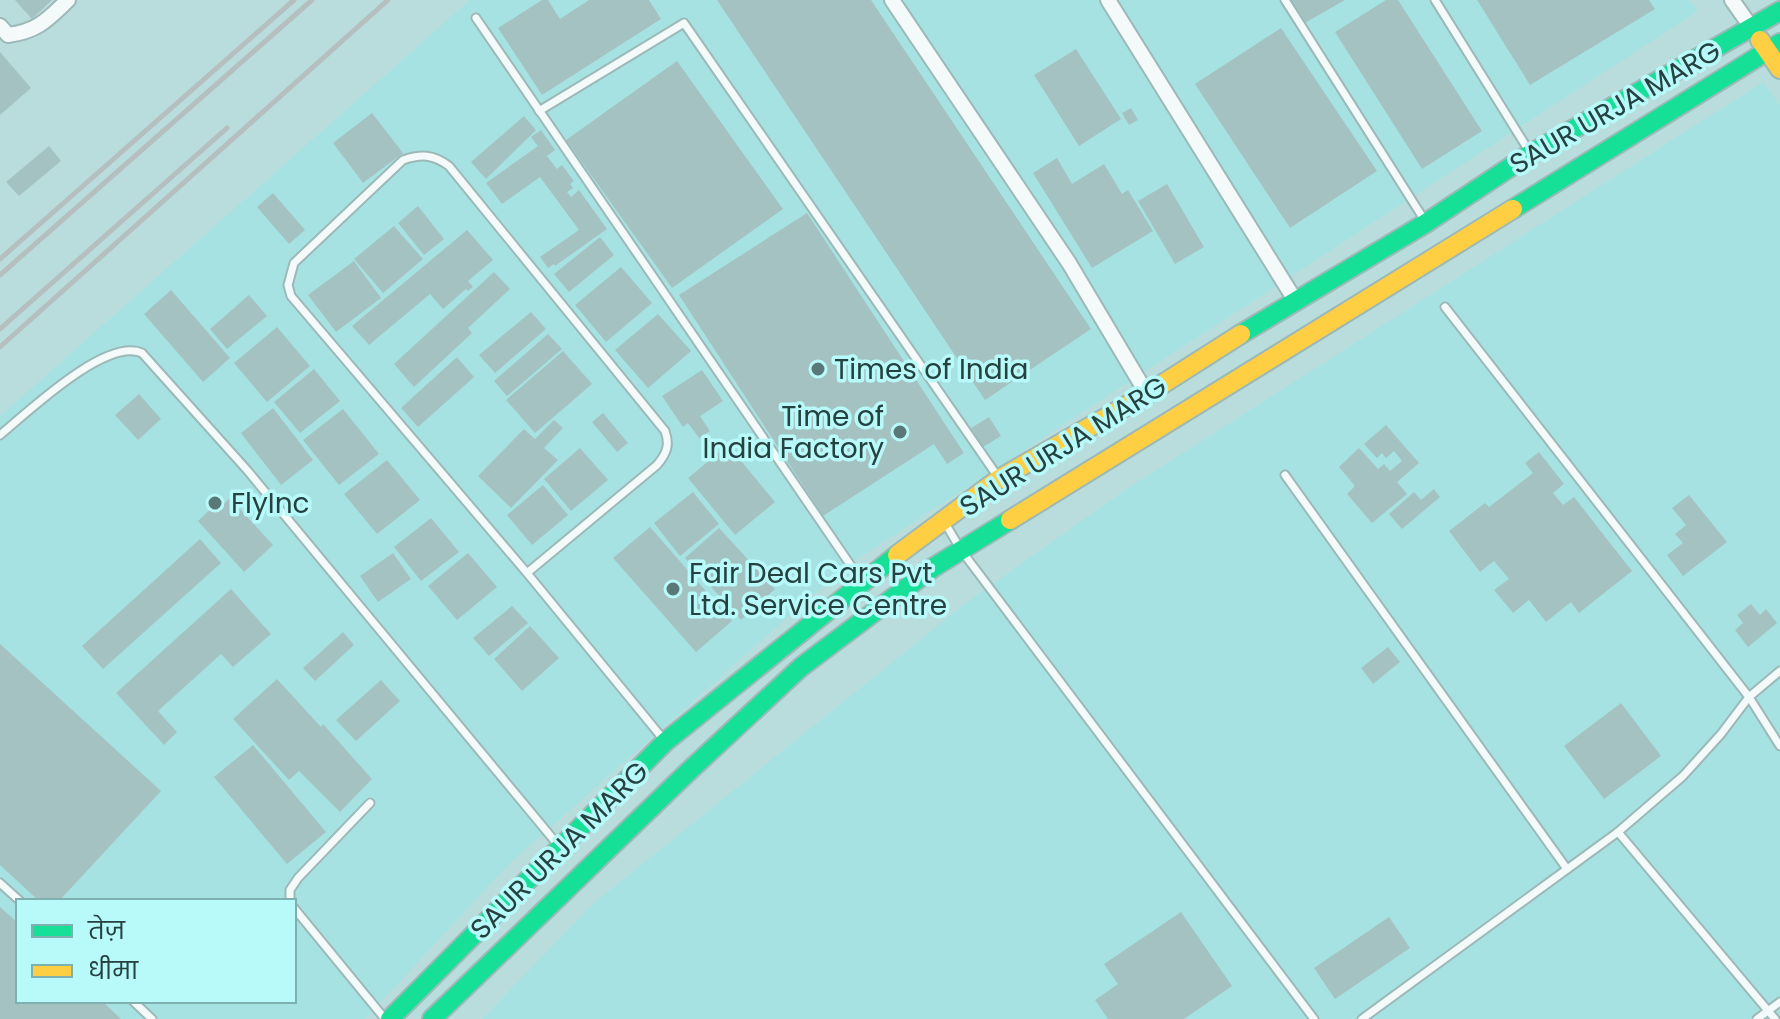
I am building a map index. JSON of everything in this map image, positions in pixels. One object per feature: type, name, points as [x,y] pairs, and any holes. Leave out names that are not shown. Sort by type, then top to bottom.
[{"type":"street","points":[[0,26],[8,35],[27,32],[40,26],[68,0]]},
{"type":"street","points":[[892,0],[1069,263],[1147,394]]},
{"type":"street","points":[[1108,0],[1295,300]]},
{"type":"street","points":[[1732,0],[1751,27],[1774,47],[1780,69]]},
{"type":"street","name":"SAUR URJA MARG","points":[[388,1019],[524,887],[559,847],[665,742],[861,581],[999,479],[1147,394],[1295,300],[1426,223],[1530,154],[1780,11]]},
{"type":"street","name":"SAUR URJA MARG","points":[[432,1019],[801,667],[934,567],[1774,47]]},
{"type":"lane","points":[[1285,0],[1426,223]]},
{"type":"lane","points":[[1435,0],[1530,154]]},
{"type":"lane","points":[[476,18],[861,581]]},
{"type":"lane","points":[[539,111],[684,23],[999,479]]},
{"type":"lane","points":[[527,573],[657,465],[665,456],[669,443],[665,431],[647,407],[449,166],[440,159],[418,155],[403,160],[302,254],[294,263],[288,285],[291,296],[527,573],[665,742]]},
{"type":"lane","points":[[1445,307],[1749,697],[1780,746]]},
{"type":"lane","points":[[0,435],[68,379],[100,359],[121,350],[132,349],[142,353],[247,470],[559,847]]},
{"type":"lane","points":[[1285,475],[1567,869]]},
{"type":"lane","points":[[944,521],[961,550],[1314,1019]]},
{"type":"lane","points":[[1362,1019],[1618,832],[1683,776],[1749,697],[1780,671]]},
{"type":"lane","points":[[290,899],[290,890],[298,878],[370,803]]},
{"type":"lane","points":[[1618,832],[1775,1019]]},
{"type":"lane","points":[[0,883],[18,899]]},
{"type":"lane","points":[[296,910],[388,1019]]},
{"type":"lane","points":[[1757,1019],[1780,1002]]},
{"type":"lane","points":[[135,1003],[152,1019]]},
{"type":"shaded area","points":[[470,0],[1689,0],[1698,11],[845,567],[510,863],[365,1019],[0,1019],[0,416]]},
{"type":"shaded area","points":[[1763,82],[1780,105],[1780,1019],[482,1019],[594,903],[962,606],[1122,492]]},
{"type":"building","points":[[15,0],[52,0],[32,19]]},
{"type":"building","points":[[542,0],[548,0],[560,19],[589,0],[649,0],[661,19],[542,95],[498,28]]},
{"type":"building","points":[[717,0],[871,0],[1091,329],[985,400]]},
{"type":"building","points":[[1289,0],[1345,0],[1303,24]]},
{"type":"building","points":[[1386,0],[1398,0],[1482,131],[1422,169],[1335,32]]},
{"type":"building","points":[[1477,0],[1649,0],[1655,9],[1530,85]]},
{"type":"building","points":[[1281,28],[1377,171],[1290,228],[1195,84]]},
{"type":"building","points":[[1076,49],[1121,119],[1079,146],[1034,75]]},
{"type":"building","points":[[0,52],[31,88],[0,115]]},
{"type":"building","points":[[677,61],[783,209],[672,288],[566,140]]},
{"type":"building","points":[[1131,108],[1138,120],[1129,125],[1122,113]]},
{"type":"building","points":[[372,113],[403,153],[363,183],[333,143]]},
{"type":"building","points":[[524,116],[536,130],[486,179],[471,162]]},
{"type":"building","points":[[541,130],[555,150],[547,156],[557,169],[562,165],[574,181],[570,184],[573,188],[567,192],[571,197],[579,190],[607,229],[548,268],[540,257],[579,230],[540,177],[502,204],[486,183],[538,146],[531,137]]},
{"type":"building","points":[[49,146],[61,161],[19,196],[6,182]]},
{"type":"building","points":[[1057,158],[1072,184],[1104,164],[1122,194],[1128,190],[1153,231],[1092,268],[1033,173]]},
{"type":"building","points":[[1167,184],[1204,247],[1175,264],[1138,201]]},
{"type":"building","points":[[273,193],[305,230],[289,244],[257,207]]},
{"type":"building","points":[[418,206],[444,239],[424,255],[398,223]]},
{"type":"building","name":"Times of India","points":[[807,213],[964,453],[947,464],[934,444],[823,516],[679,295]]},
{"type":"building","points":[[394,226],[423,259],[383,293],[354,259]]},
{"type":"building","points":[[467,230],[493,260],[468,281],[473,287],[468,291],[466,289],[443,309],[430,294],[369,345],[352,326]]},
{"type":"building","points":[[600,237],[614,255],[569,292],[554,274]]},
{"type":"building","points":[[354,261],[381,298],[336,332],[308,295]]},
{"type":"building","points":[[621,267],[652,303],[606,342],[575,305]]},
{"type":"building","points":[[494,272],[510,289],[468,328],[472,333],[414,387],[394,364]]},
{"type":"building","points":[[171,290],[230,358],[203,382],[144,314]]},
{"type":"building","points":[[249,295],[267,316],[227,349],[210,329]]},
{"type":"building","points":[[531,312],[546,329],[495,373],[479,355]]},
{"type":"building","points":[[658,314],[691,351],[648,388],[615,350]]},
{"type":"building","points":[[277,327],[310,366],[267,402],[234,363]]},
{"type":"building","points":[[548,334],[562,349],[507,396],[494,381]]},
{"type":"building","points":[[563,351],[592,384],[535,433],[506,400]]},
{"type":"building","points":[[457,357],[474,377],[418,427],[401,408]]},
{"type":"building","points":[[314,369],[340,401],[300,433],[274,402]]},
{"type":"building","points":[[702,370],[723,401],[700,416],[710,431],[699,438],[688,423],[683,427],[662,396]]},
{"type":"building","points":[[139,394],[161,419],[138,440],[115,415]]},
{"type":"building","points":[[273,408],[313,460],[281,485],[241,433]]},
{"type":"building","points":[[343,409],[379,454],[339,485],[303,440]]},
{"type":"building","points":[[603,413],[628,443],[617,452],[592,422]]},
{"type":"building","points":[[989,417],[1001,436],[983,447],[971,428]]},
{"type":"building","points":[[554,420],[563,428],[544,448],[558,460],[511,508],[478,476],[524,429],[535,439]]},
{"type":"building","points":[[1386,425],[1419,463],[1397,482],[1407,494],[1372,523],[1347,494],[1355,486],[1339,467],[1359,448],[1378,469],[1384,464],[1390,471],[1402,461],[1394,451],[1386,458],[1382,453],[1377,458],[1364,444]]},
{"type":"building","points":[[728,445],[775,502],[735,535],[688,478]]},
{"type":"building","points":[[580,448],[608,480],[571,511],[544,479]]},
{"type":"building","points":[[1539,452],[1564,484],[1553,493],[1563,505],[1574,497],[1632,571],[1579,613],[1571,602],[1546,622],[1529,600],[1513,613],[1494,590],[1509,579],[1494,561],[1480,572],[1449,531],[1485,503],[1489,507],[1533,473],[1525,463]]},
{"type":"building","points":[[387,460],[420,500],[377,534],[344,494]]},
{"type":"building","points":[[543,485],[568,515],[532,545],[507,515]]},
{"type":"building","points":[[1434,489],[1440,497],[1402,529],[1389,514],[1414,492],[1421,500]]},
{"type":"building","points":[[693,492],[719,524],[680,556],[654,523]]},
{"type":"building","points":[[1689,495],[1727,542],[1683,576],[1667,555],[1683,543],[1675,534],[1686,525],[1672,508]]},
{"type":"building","points":[[230,498],[273,545],[244,572],[198,521],[214,506],[218,509]]},
{"type":"building","points":[[431,518],[459,552],[421,581],[394,547]]},
{"type":"building","name":"Fair Deal Cars Pvt Ltd. Service Centre","points":[[650,527],[732,621],[696,652],[613,558]]},
{"type":"building","points":[[719,528],[775,589],[741,620],[685,558]]},
{"type":"building","points":[[200,539],[221,563],[103,669],[82,646]]},
{"type":"building","points":[[393,553],[411,579],[378,602],[360,576]]},
{"type":"building","points":[[468,553],[497,587],[457,620],[428,586]]},
{"type":"building","points":[[231,589],[271,634],[233,667],[221,654],[158,711],[177,732],[164,745],[116,693]]},
{"type":"building","points":[[1751,604],[1760,615],[1766,609],[1777,623],[1748,647],[1735,630],[1743,623],[1737,615]]},
{"type":"building","points":[[512,606],[528,623],[489,656],[473,638]]},
{"type":"building","points":[[530,626],[559,658],[522,691],[494,659]]},
{"type":"building","points":[[343,632],[354,645],[315,681],[303,668]]},
{"type":"building","points":[[0,644],[161,791],[61,899],[37,899],[0,865]]},
{"type":"building","points":[[1388,647],[1400,662],[1373,684],[1361,668]]},
{"type":"building","points":[[277,679],[372,779],[340,812],[299,771],[289,780],[233,719]]},
{"type":"building","points":[[381,680],[400,701],[356,741],[336,720]]},
{"type":"building","points":[[1621,703],[1661,756],[1604,799],[1564,746]]},
{"type":"building","points":[[253,745],[326,832],[287,864],[214,777]]},
{"type":"building","points":[[0,907],[16,921],[16,1003],[104,1003],[121,1019],[0,1019]]},
{"type":"building","points":[[1181,912],[1232,986],[1184,1019],[1108,1019],[1095,1000],[1118,984],[1104,964]]},
{"type":"building","points":[[1389,917],[1410,948],[1335,999],[1314,968]]},
{"type":"railway","points":[[0,259],[294,0]]},
{"type":"railway","points":[[0,275],[312,0]]},
{"type":"railway","points":[[0,347],[388,0]]},
{"type":"railway","points":[[0,329],[227,128]]},
{"type":"traffic: fast","points":[[1241,334],[1426,223],[1530,154],[1780,11]]},
{"type":"traffic: fast","points":[[1513,209],[1780,43]]},
{"type":"traffic: fast","points":[[432,1019],[801,667],[934,567],[1010,520]]},
{"type":"traffic: fast","points":[[390,1019],[665,742],[897,555]]},
{"type":"traffic: slow","points":[[1760,40],[1780,69]]},
{"type":"traffic: slow","points":[[1010,520],[1513,209]]},
{"type":"traffic: slow","points":[[897,555],[999,479],[1147,394],[1241,334]]},
{"type":"place","name":"Times of India","points":[[818,369]]},
{"type":"place","name":"Time of India Factory","points":[[900,432]]},
{"type":"place","name":"FlyInc","points":[[215,503]]},
{"type":"place","name":"Fair Deal Cars Pvt Ltd. Service Centre","points":[[673,589]]}]
